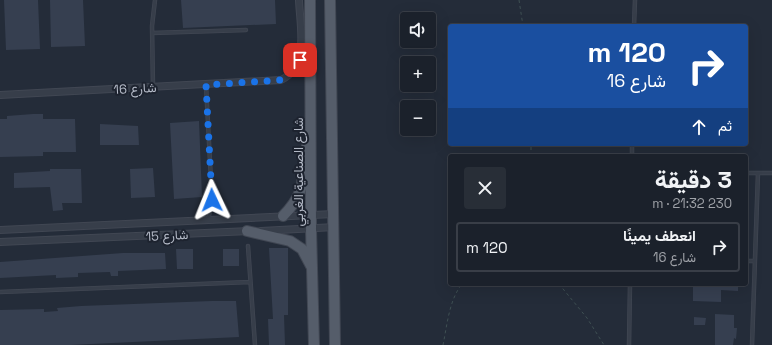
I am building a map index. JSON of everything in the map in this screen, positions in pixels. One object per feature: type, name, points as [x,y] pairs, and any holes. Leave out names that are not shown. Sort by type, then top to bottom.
[{"type":"main road","name":"شارع الصناعية الغربي","points":[[310,0],[312,127],[311,229],[314,345]]},
{"type":"main road","points":[[330,0],[335,227],[335,345]]},
{"type":"main road","points":[[283,216],[296,203],[301,192],[306,149],[312,127]]},
{"type":"main road","points":[[247,231],[284,239],[296,244],[302,249],[313,271]]},
{"type":"street","name":"شارع 16","points":[[0,95],[271,81],[287,77],[300,60],[299,0]]},
{"type":"street","name":"شارع 15","points":[[0,230],[334,214]]},
{"type":"street","name":"شارع 15","points":[[0,242],[335,227]]},
{"type":"lane","points":[[153,87],[152,33],[154,0]]},
{"type":"lane","points":[[634,24],[635,0]]},
{"type":"lane","points":[[152,33],[246,30]]},
{"type":"lane","points":[[206,85],[212,200],[208,221]]},
{"type":"lane","points":[[748,173],[772,173]]},
{"type":"lane","points":[[752,345],[758,173]]},
{"type":"lane","points":[[248,246],[255,345]]},
{"type":"lane","points":[[748,261],[754,261]]},
{"type":"lane","points":[[0,292],[250,282]]},
{"type":"lane","points":[[629,345],[630,286]]},
{"type":"path","points":[[519,0],[523,24]]},
{"type":"path","points":[[443,345],[448,320],[458,289],[460,286]]},
{"type":"path","points":[[561,286],[587,318],[604,345]]},
{"type":"building","points":[[4,0],[38,0],[40,49],[6,50]]},
{"type":"building","points":[[50,0],[83,0],[85,46],[51,47]]},
{"type":"building","points":[[181,0],[275,0],[276,24],[183,28]]},
{"type":"building","points":[[43,114],[43,119],[75,119],[76,152],[43,152],[43,156],[0,157],[0,119],[7,119],[7,116]]},
{"type":"building","points":[[199,121],[202,197],[174,199],[170,123]]},
{"type":"building","points":[[100,124],[138,126],[139,145],[100,145]]},
{"type":"building","points":[[153,168],[155,197],[131,198],[130,169]]},
{"type":"building","points":[[50,169],[81,169],[82,203],[62,203],[63,210],[53,211],[50,187],[14,188],[14,173],[50,171]]},
{"type":"building","points":[[269,248],[288,248],[288,315],[284,315],[285,345],[269,345],[268,319],[273,319]]},
{"type":"building","points":[[176,249],[193,249],[193,269],[177,269]]},
{"type":"building","points":[[223,249],[239,249],[239,266],[223,266]]},
{"type":"building","points":[[123,253],[165,253],[166,269],[118,271],[118,276],[111,276],[110,272],[78,273],[78,277],[56,278],[56,275],[0,278],[0,262]]},
{"type":"building","points":[[693,286],[738,286],[738,291],[721,290],[721,302],[693,301]]},
{"type":"building","points":[[236,301],[239,337],[70,345],[0,345],[0,310],[44,309],[44,312],[58,311],[57,308],[81,306]]},
{"type":"building","points":[[715,314],[734,315],[734,328],[737,328],[736,339],[734,338],[733,345],[715,345]]},
{"type":"building","points":[[694,317],[706,318],[705,325],[694,325]]},
{"type":"route","points":[[212,200],[209,106],[206,85],[281,80],[291,73],[300,60]]}]
